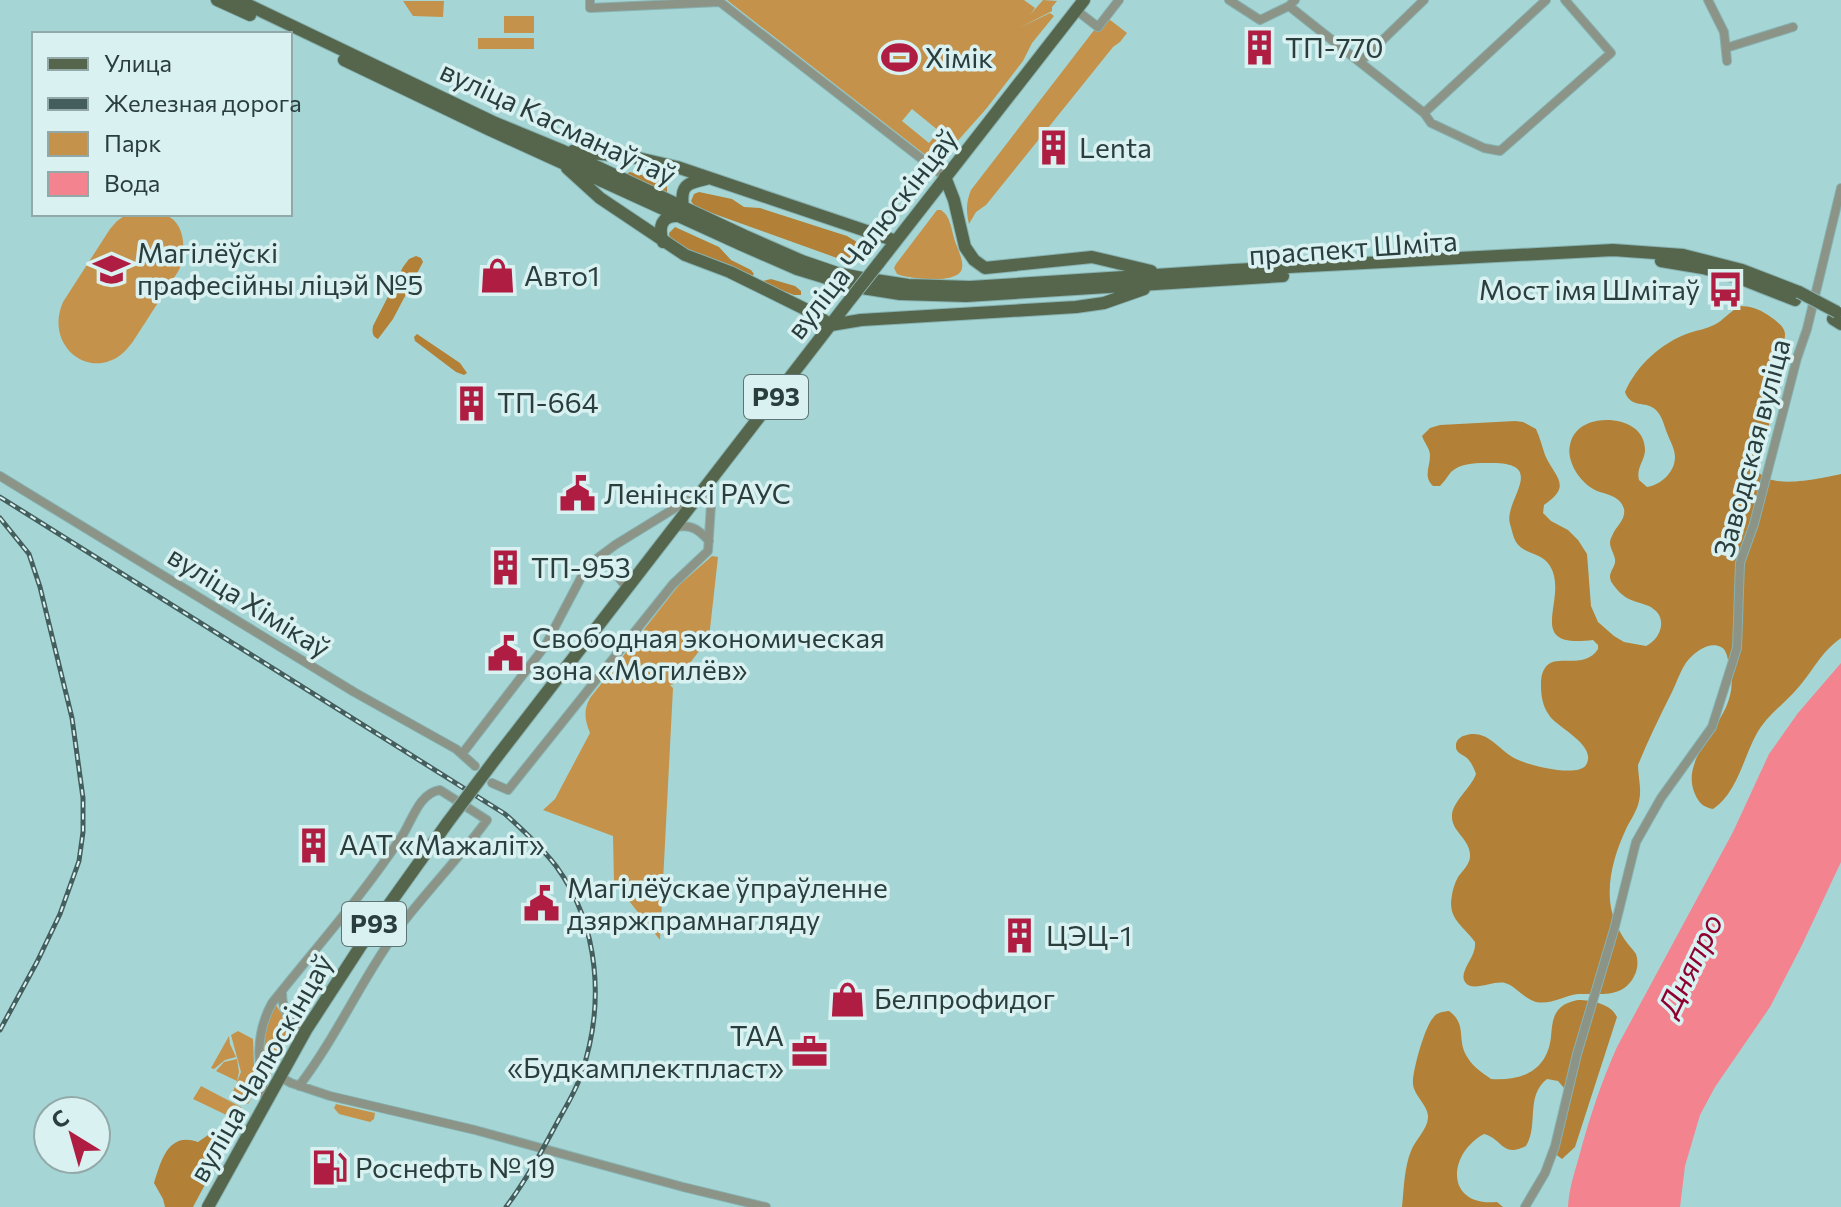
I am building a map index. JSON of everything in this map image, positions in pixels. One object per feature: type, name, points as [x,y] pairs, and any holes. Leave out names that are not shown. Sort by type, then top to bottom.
[{"type":"main road","name":"вуліца Касманаўтаў","points":[[217,0],[286,32]]},
{"type":"main road","name":"вуліца Касманаўтаў","points":[[238,0],[364,64]]},
{"type":"main road","name":"вуліца Чалюскінцаў","points":[[208,1207],[306,1030],[373,927],[448,822],[1080,5]]},
{"type":"main road","name":"вуліца Касманаўтаў","points":[[292,35],[364,64],[797,269],[859,283]]},
{"type":"main road","points":[[560,155],[600,198],[663,242],[811,312],[831,325],[861,320],[1076,307],[1104,303],[1160,279]]},
{"type":"main road","points":[[560,155],[638,158],[677,167],[896,241]]},
{"type":"main road","points":[[945,177],[965,247],[974,260],[985,268],[1092,257],[1160,279]]},
{"type":"main road","points":[[663,242],[660,228],[668,217],[680,212],[684,189],[691,182],[709,178]]},
{"type":"main road","name":"праспект Шміта","points":[[859,283],[900,294],[966,296],[1160,279],[1613,250],[1683,255],[1742,270],[1838,317]]},
{"type":"street","points":[[1080,5],[1098,27],[1119,0]]},
{"type":"street","points":[[1229,0],[1260,20],[1292,3],[1424,113],[1431,123],[1484,148],[1500,151],[1611,53],[1565,0]]},
{"type":"street","points":[[1360,62],[1424,0]]},
{"type":"street","points":[[1424,113],[1546,0]]},
{"type":"street","points":[[1708,0],[1724,32],[1727,61]]},
{"type":"street","points":[[590,4],[720,1],[945,177]]},
{"type":"street","points":[[1726,48],[1793,27]]},
{"type":"street","name":"Заводская вуліца","points":[[1525,1207],[1545,1173],[1555,1146],[1577,1054],[1636,842],[1661,798],[1712,727],[1737,648],[1740,563],[1754,524],[1807,329],[1841,188]]},
{"type":"street","name":"вуліца Хімікаў","points":[[0,476],[354,692],[462,754],[475,766]]},
{"type":"street","points":[[462,754],[545,646],[585,570],[599,557],[706,488],[711,505],[708,551],[665,594],[508,790],[492,783]]},
{"type":"street","points":[[675,527],[692,527],[709,541]]},
{"type":"street","points":[[599,557],[627,588]]},
{"type":"street","points":[[267,1102],[260,1069],[259,1039],[263,1020],[272,1003],[403,836],[425,797],[440,790],[487,820],[402,924],[368,974],[320,1058],[299,1086]]},
{"type":"street","points":[[282,990],[285,1013],[306,1030]]},
{"type":"street","points":[[280,1077],[330,1096],[475,1130],[766,1207]]},
{"type":"green space","name":"Хімік","points":[[727,0],[1024,0],[1035,8],[1030,15],[1043,0],[1057,1],[1052,11],[1019,28],[1050,13],[1054,16],[986,109],[938,163]],"holes":[[[912,109],[939,131],[929,143],[902,121]]]},
{"type":"green space","points":[[403,1],[444,1],[443,17],[413,16]]},
{"type":"green space","points":[[504,16],[534,16],[534,33],[504,33]]},
{"type":"green space","points":[[1105,16],[1127,33],[969,224],[967,207],[971,190]]},
{"type":"green space","points":[[478,38],[534,38],[534,49],[478,49]]},
{"type":"green space","points":[[937,210],[944,212],[950,222],[962,261],[959,273],[944,279],[897,274],[896,264]]},
{"type":"green space","points":[[124,216],[169,217],[180,229],[182,263],[123,353],[110,361],[84,361],[65,345],[59,318],[63,302],[117,221]]},
{"type":"green space","points":[[712,556],[718,557],[709,638],[674,684],[670,685],[673,688],[660,940],[614,882],[613,836],[543,810],[555,799],[590,733],[586,707],[590,698],[679,585]]},
{"type":"green space","points":[[276,1005],[295,1028],[269,1076],[266,1073],[264,1037],[267,1020]]},
{"type":"green space","points":[[238,1031],[253,1039],[255,1092],[248,1104],[231,1096],[241,1072],[231,1035]]},
{"type":"green space","points":[[229,1036],[236,1057],[211,1068]]},
{"type":"green space","points":[[237,1059],[237,1081],[216,1071],[224,1062]]},
{"type":"green space","points":[[201,1086],[241,1107],[243,1113],[239,1121],[193,1099]]},
{"type":"green space","points":[[336,1104],[375,1113],[374,1119],[370,1122],[339,1114],[334,1108]]},
{"type":"shaded area","points":[[630,172],[660,180],[667,185],[667,192],[665,195],[626,174]]},
{"type":"shaded area","points":[[699,192],[732,199],[744,207],[760,208],[847,236],[857,242],[862,252],[859,260],[851,263],[695,207],[691,201],[694,194]]},
{"type":"shaded area","points":[[675,227],[719,247],[731,260],[754,274],[751,277],[670,241],[669,233]]},
{"type":"shaded area","points":[[416,256],[423,262],[393,319],[378,339],[373,334],[373,326],[403,267]]},
{"type":"shaded area","points":[[771,279],[795,286],[801,295],[794,295],[763,281]]},
{"type":"shaded area","points":[[1740,306],[1765,313],[1785,331],[1777,378],[1767,400],[1770,421],[1755,460],[1758,471],[1765,478],[1790,482],[1841,474],[1841,638],[1765,722],[1734,785],[1713,809],[1704,806],[1697,797],[1692,782],[1693,770],[1729,699],[1732,686],[1730,668],[1724,650],[1717,645],[1695,653],[1684,667],[1638,765],[1639,801],[1619,846],[1612,872],[1610,900],[1613,916],[1636,954],[1637,961],[1636,972],[1625,987],[1611,993],[1578,994],[1541,1003],[1505,983],[1468,985],[1464,973],[1475,942],[1457,921],[1451,903],[1456,881],[1469,862],[1470,850],[1452,817],[1455,806],[1476,774],[1472,765],[1457,750],[1457,742],[1463,736],[1479,735],[1522,762],[1552,769],[1581,769],[1588,758],[1586,751],[1547,712],[1542,697],[1542,677],[1550,663],[1585,659],[1598,649],[1598,645],[1593,640],[1571,641],[1559,637],[1553,629],[1555,579],[1550,566],[1547,561],[1519,546],[1510,524],[1512,505],[1520,485],[1518,469],[1492,463],[1465,465],[1451,472],[1440,486],[1433,486],[1428,475],[1430,453],[1422,436],[1430,428],[1440,425],[1515,421],[1536,429],[1560,486],[1544,505],[1543,513],[1568,530],[1587,554],[1591,606],[1598,622],[1624,642],[1646,646],[1655,640],[1660,630],[1659,615],[1652,608],[1620,593],[1610,578],[1615,561],[1611,539],[1622,520],[1624,509],[1616,498],[1589,487],[1579,477],[1570,458],[1571,441],[1576,431],[1589,423],[1607,420],[1625,423],[1640,433],[1644,441],[1639,480],[1647,487],[1662,481],[1673,468],[1675,457],[1663,421],[1656,410],[1631,401],[1625,392],[1643,364],[1660,349],[1679,337],[1714,325]]},
{"type":"shaded area","points":[[417,334],[460,363],[467,373],[456,372],[415,341]]},
{"type":"shaded area","points":[[1578,1000],[1600,1004],[1617,1017],[1575,1147],[1562,1159],[1554,1153],[1564,1088],[1558,1081],[1547,1079],[1536,1094],[1532,1129],[1526,1146],[1507,1149],[1484,1134],[1463,1154],[1458,1166],[1460,1188],[1468,1196],[1480,1201],[1497,1202],[1503,1207],[1402,1207],[1409,1158],[1428,1118],[1414,1088],[1413,1078],[1423,1039],[1435,1016],[1449,1011],[1455,1016],[1466,1055],[1480,1071],[1491,1079],[1513,1078],[1523,1076],[1538,1066],[1549,1049],[1556,1014],[1565,1004]]},
{"type":"shaded area","points":[[211,1133],[221,1138],[225,1147],[193,1207],[165,1207],[154,1183],[167,1150],[179,1141],[198,1142]]},
{"type":"water","name":"Дняпро","points":[[1841,663],[1841,862],[1770,1007],[1715,1087],[1700,1115],[1685,1166],[1680,1207],[1568,1207],[1587,1129],[1617,1047],[1733,832],[1769,754],[1798,713]]},
{"type":"railway","points":[[0,497],[505,814],[556,866],[571,889],[590,940],[595,994],[593,1022],[589,1049],[574,1092],[506,1207]]},
{"type":"railway","points":[[0,518],[29,554],[40,587],[72,718],[83,798],[79,861],[60,914],[0,1030]]},
{"type":"place","name":"ТП-770","points":[[1259,48]]},
{"type":"place","name":"Хімік","points":[[899,58]]},
{"type":"place","name":"Lenta","points":[[1053,148]]},
{"type":"place","name":"Магілёўскі прафесійны ліцэй №5","points":[[111,269]]},
{"type":"place","name":"Авто1","points":[[498,276]]},
{"type":"place","name":"Мост імя Шмітаў","points":[[1726,290]]},
{"type":"place","name":"ТП-664","points":[[471,403]]},
{"type":"place","name":"Ленінскі РАУС","points":[[578,494]]},
{"type":"place","name":"ТП-953","points":[[505,568]]},
{"type":"place","name":"Свободная экономическая зона «Могилёв»","points":[[506,654]]},
{"type":"place","name":"ААТ «Мажаліт»","points":[[313,845]]},
{"type":"place","name":"Магілёўскае ўпраўленне дзяржпрамнагляду","points":[[541,904]]},
{"type":"place","name":"ЦЭЦ-1","points":[[1020,936]]},
{"type":"place","name":"Белпрофидог","points":[[848,999]]},
{"type":"place","name":"ТАА «Будкамплектпласт»","points":[[810,1052]]},
{"type":"place","name":"Роснефть № 19","points":[[329,1168]]}]
